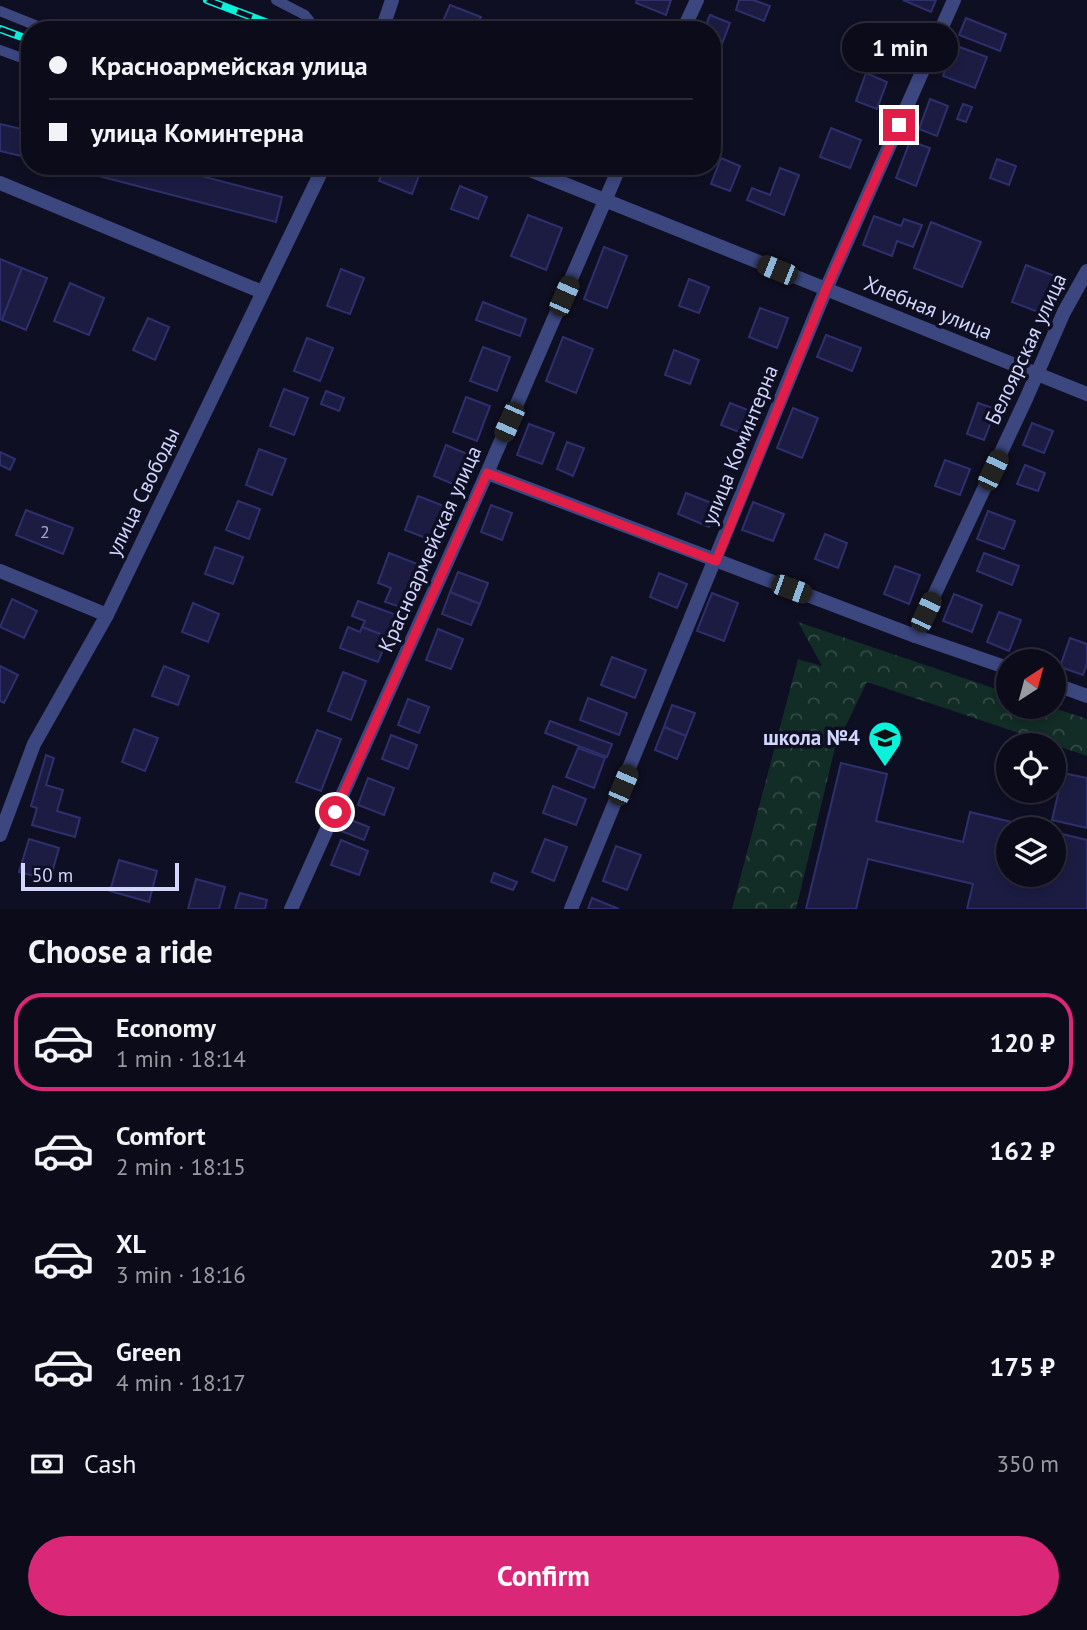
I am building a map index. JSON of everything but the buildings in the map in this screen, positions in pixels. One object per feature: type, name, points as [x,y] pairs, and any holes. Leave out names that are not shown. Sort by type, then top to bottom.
[{"type":"street","points":[[385,21],[392,0]]},
{"type":"street","points":[[687,21],[697,0]]},
{"type":"street","name":"улица Коминтерна","points":[[571,909],[826,289],[954,0]]},
{"type":"street","name":"улица Свободы","points":[[0,835],[34,744],[107,615],[320,175]]},
{"type":"street","name":"Хлебная улица","points":[[542,175],[1087,394]]},
{"type":"street","name":"Красноармейская улица","points":[[291,909],[487,473],[616,175]]},
{"type":"street","points":[[0,183],[262,292]]},
{"type":"street","name":"Белоярская улица","points":[[915,636],[1064,312],[1087,271]]},
{"type":"street","points":[[487,473],[915,636],[996,664]]},
{"type":"street","points":[[0,571],[107,615]]},
{"type":"street","points":[[1066,688],[1087,696]]},
{"type":"lane","points":[[276,0],[305,15],[310,21]]},
{"type":"lane","points":[[0,11],[25,21]]},
{"type":"lane","points":[[0,50],[21,58]]},
{"type":"green space","points":[[798,622],[996,689],[996,719],[1066,719],[1066,712],[1087,719],[1087,756],[1066,749],[1066,733],[1019,733],[867,682],[835,748],[796,909],[732,909],[798,659],[822,666]]},
{"type":"railway","points":[[207,0],[262,21]]},
{"type":"railway","points":[[0,29],[21,37]]},
{"type":"place","name":"школа №4","points":[[885,768]]},
{"type":"route","points":[[335,812],[487,473],[716,561],[826,289],[899,125]]}]
